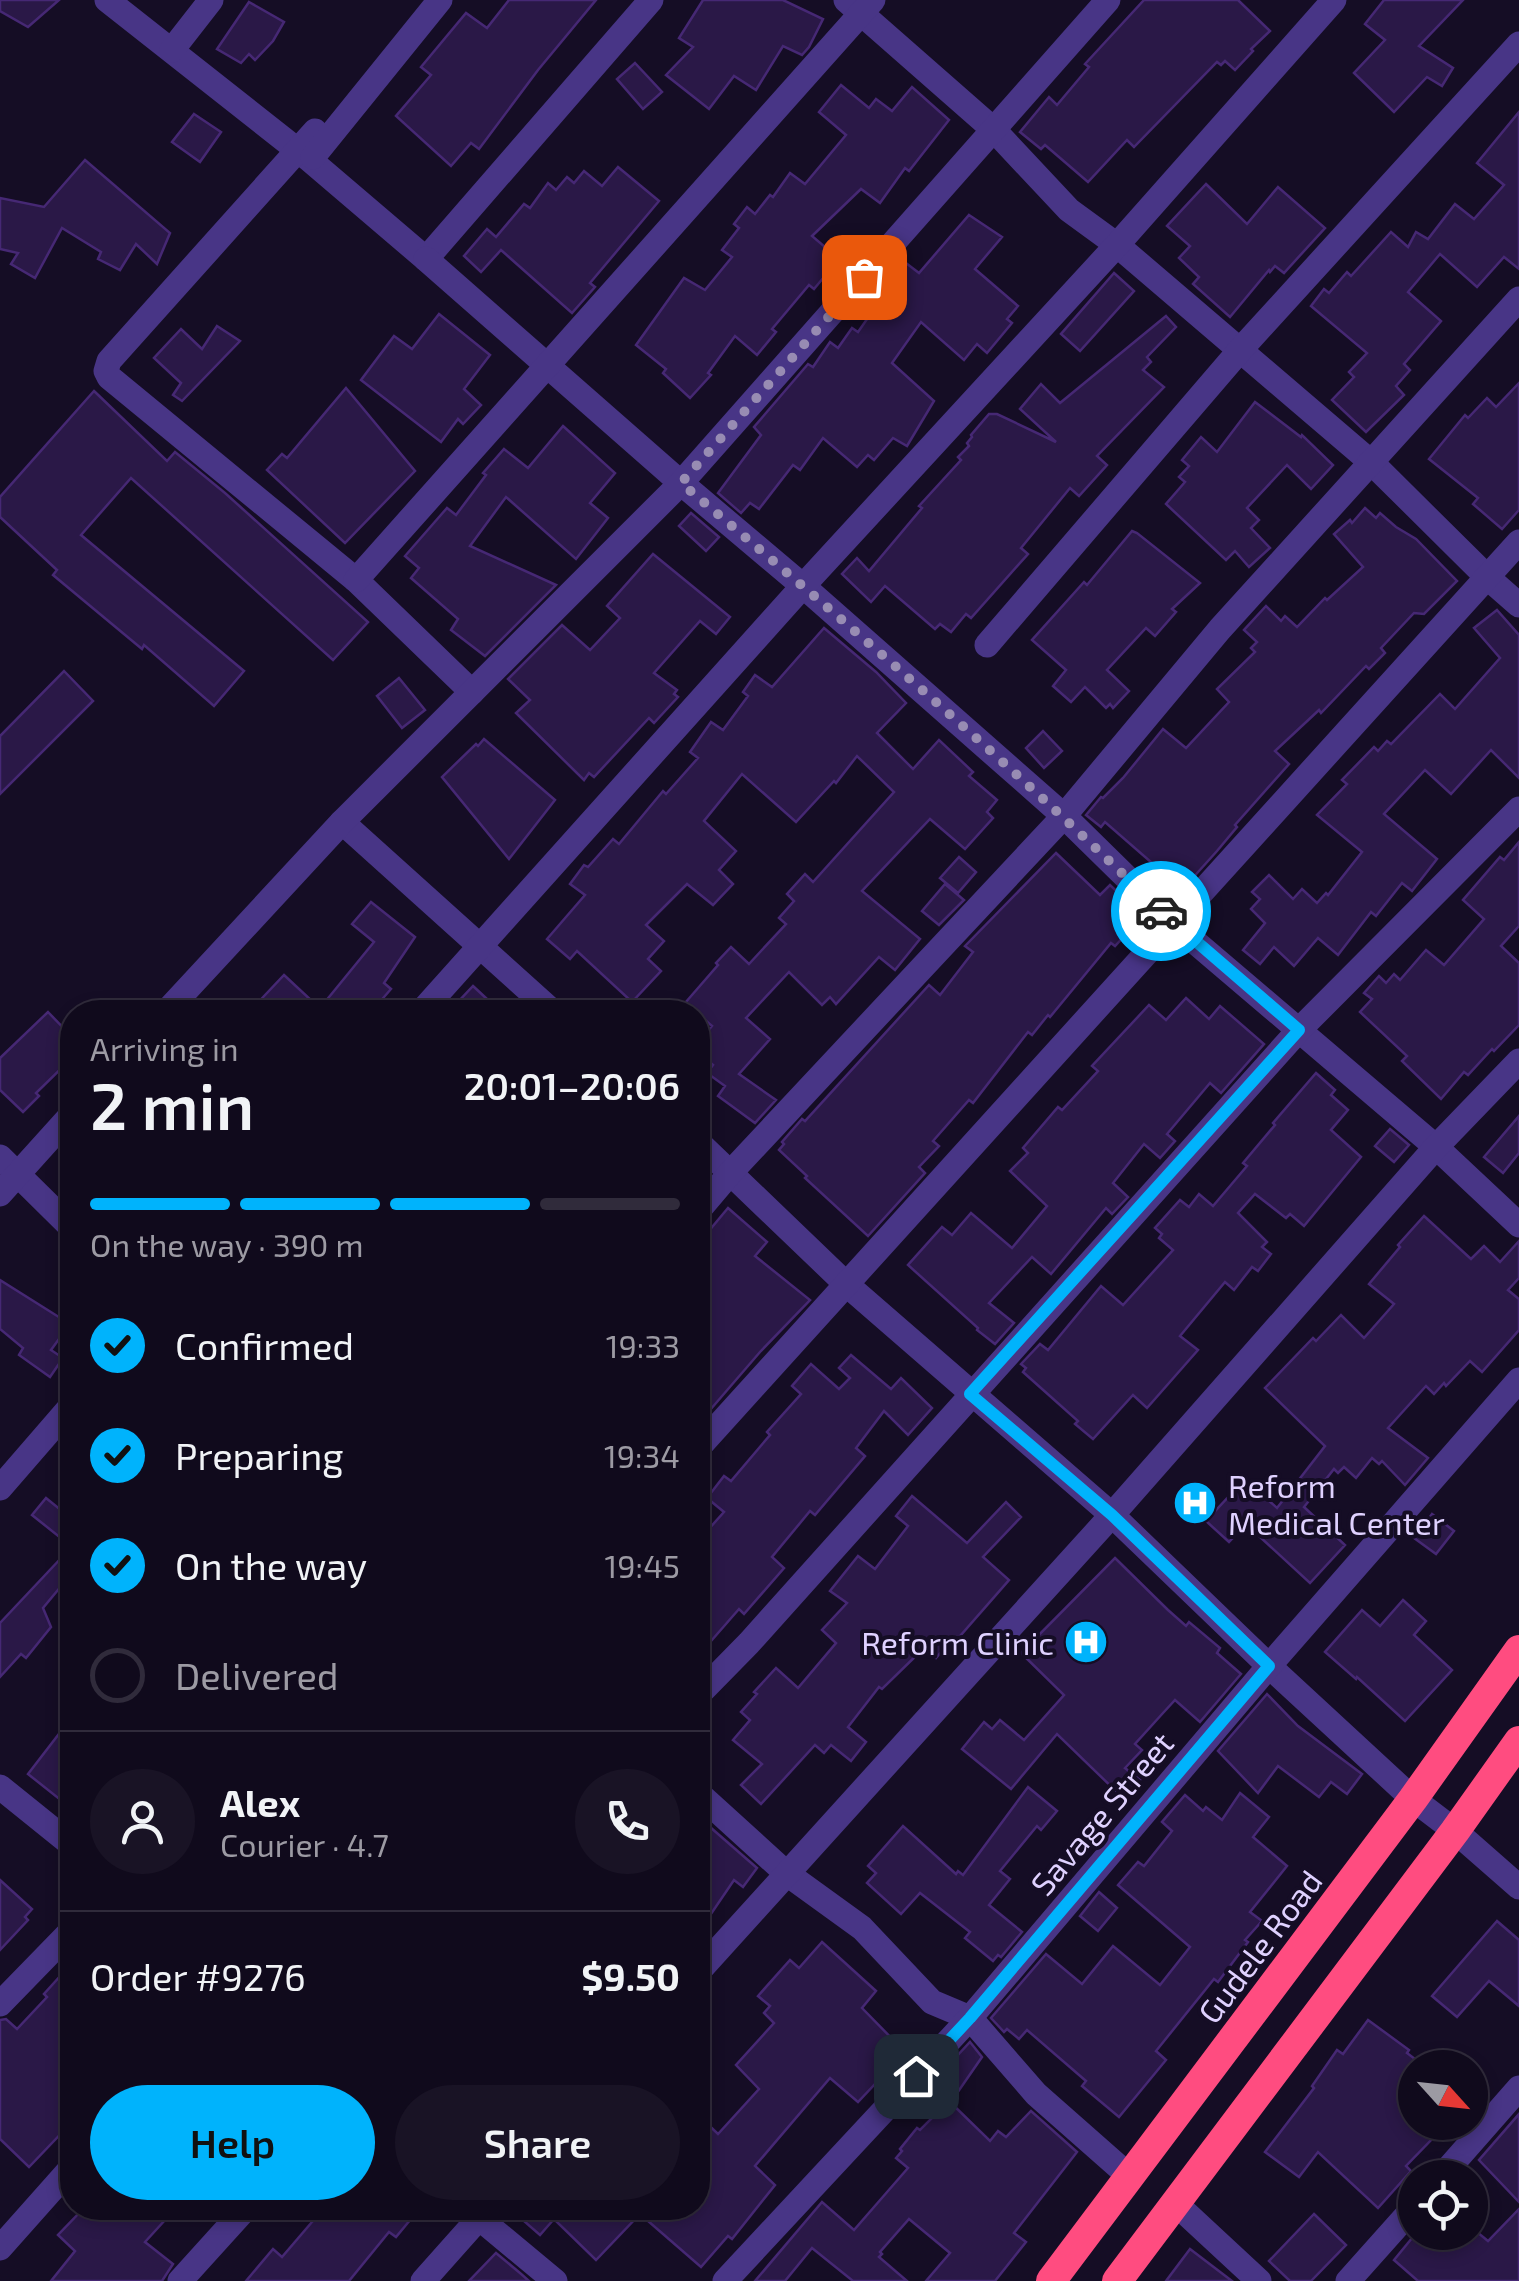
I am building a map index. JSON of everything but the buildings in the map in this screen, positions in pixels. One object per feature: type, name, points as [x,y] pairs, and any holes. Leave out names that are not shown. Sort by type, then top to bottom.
[{"type":"highway","name":"Gudele Road","points":[[1052,2281],[1413,1799],[1519,1650]]},
{"type":"highway","points":[[1117,2281],[1519,1741]]},
{"type":"street","points":[[107,0],[310,160],[803,586],[1064,816],[1174,924],[1436,1147],[1519,1225]]},
{"type":"street","points":[[172,50],[212,0]]},
{"type":"street","points":[[310,160],[440,0]]},
{"type":"street","points":[[426,259],[651,0]]},
{"type":"street","points":[[177,1000],[342,822],[681,483],[1108,0]]},
{"type":"street","points":[[432,1000],[1334,0]]},
{"type":"street","points":[[356,580],[548,366],[860,5],[994,130],[1070,210],[1241,349],[1372,464],[1519,605]]},
{"type":"street","points":[[986,644],[1241,349],[1519,44]]},
{"type":"street","points":[[315,131],[109,362],[106,371],[356,580],[472,692]]},
{"type":"street","points":[[710,1197],[1064,816],[1220,629],[1519,300]]},
{"type":"street","points":[[710,1435],[1519,542]]},
{"type":"street","points":[[710,1683],[1299,1030],[1519,809]]},
{"type":"street","points":[[342,822],[540,1000]]},
{"type":"street","points":[[710,1958],[1112,1515],[1436,1147],[1519,1061]]},
{"type":"street","points":[[0,1194],[9,1165],[60,1124]]},
{"type":"street","points":[[710,1153],[846,1284],[1112,1515],[1413,1799],[1519,1887]]},
{"type":"street","points":[[9,1165],[60,1216]]},
{"type":"street","name":"Savage Street","points":[[725,2281],[970,2018],[1519,1380]]},
{"type":"street","points":[[0,1488],[60,1419]]},
{"type":"street","points":[[0,1787],[60,1835]]},
{"type":"street","points":[[710,1803],[786,1873],[862,1928],[932,2002],[970,2018],[1036,2094],[1129,2176]]},
{"type":"street","points":[[0,2004],[60,1942]]},
{"type":"street","points":[[1456,2160],[1519,2088]]},
{"type":"street","points":[[0,2248],[60,2180]]},
{"type":"street","points":[[1174,2203],[1259,2281]]},
{"type":"street","points":[[180,2281],[235,2220]]},
{"type":"street","points":[[423,2281],[471,2220]]},
{"type":"street","points":[[488,2220],[555,2281]]},
{"type":"street","points":[[1348,2281],[1398,2225]]},
{"type":"way so far","points":[[864,277],[681,483],[1064,816],[1161,911]]},
{"type":"place","name":"Reform Medical Center","points":[[1195,1503]]},
{"type":"place","name":"Reform Clinic","points":[[1086,1642]]},
{"type":"route","points":[[916,2076],[970,2018],[1269,1666],[1112,1515],[970,1394],[1299,1030],[1161,911]]}]
